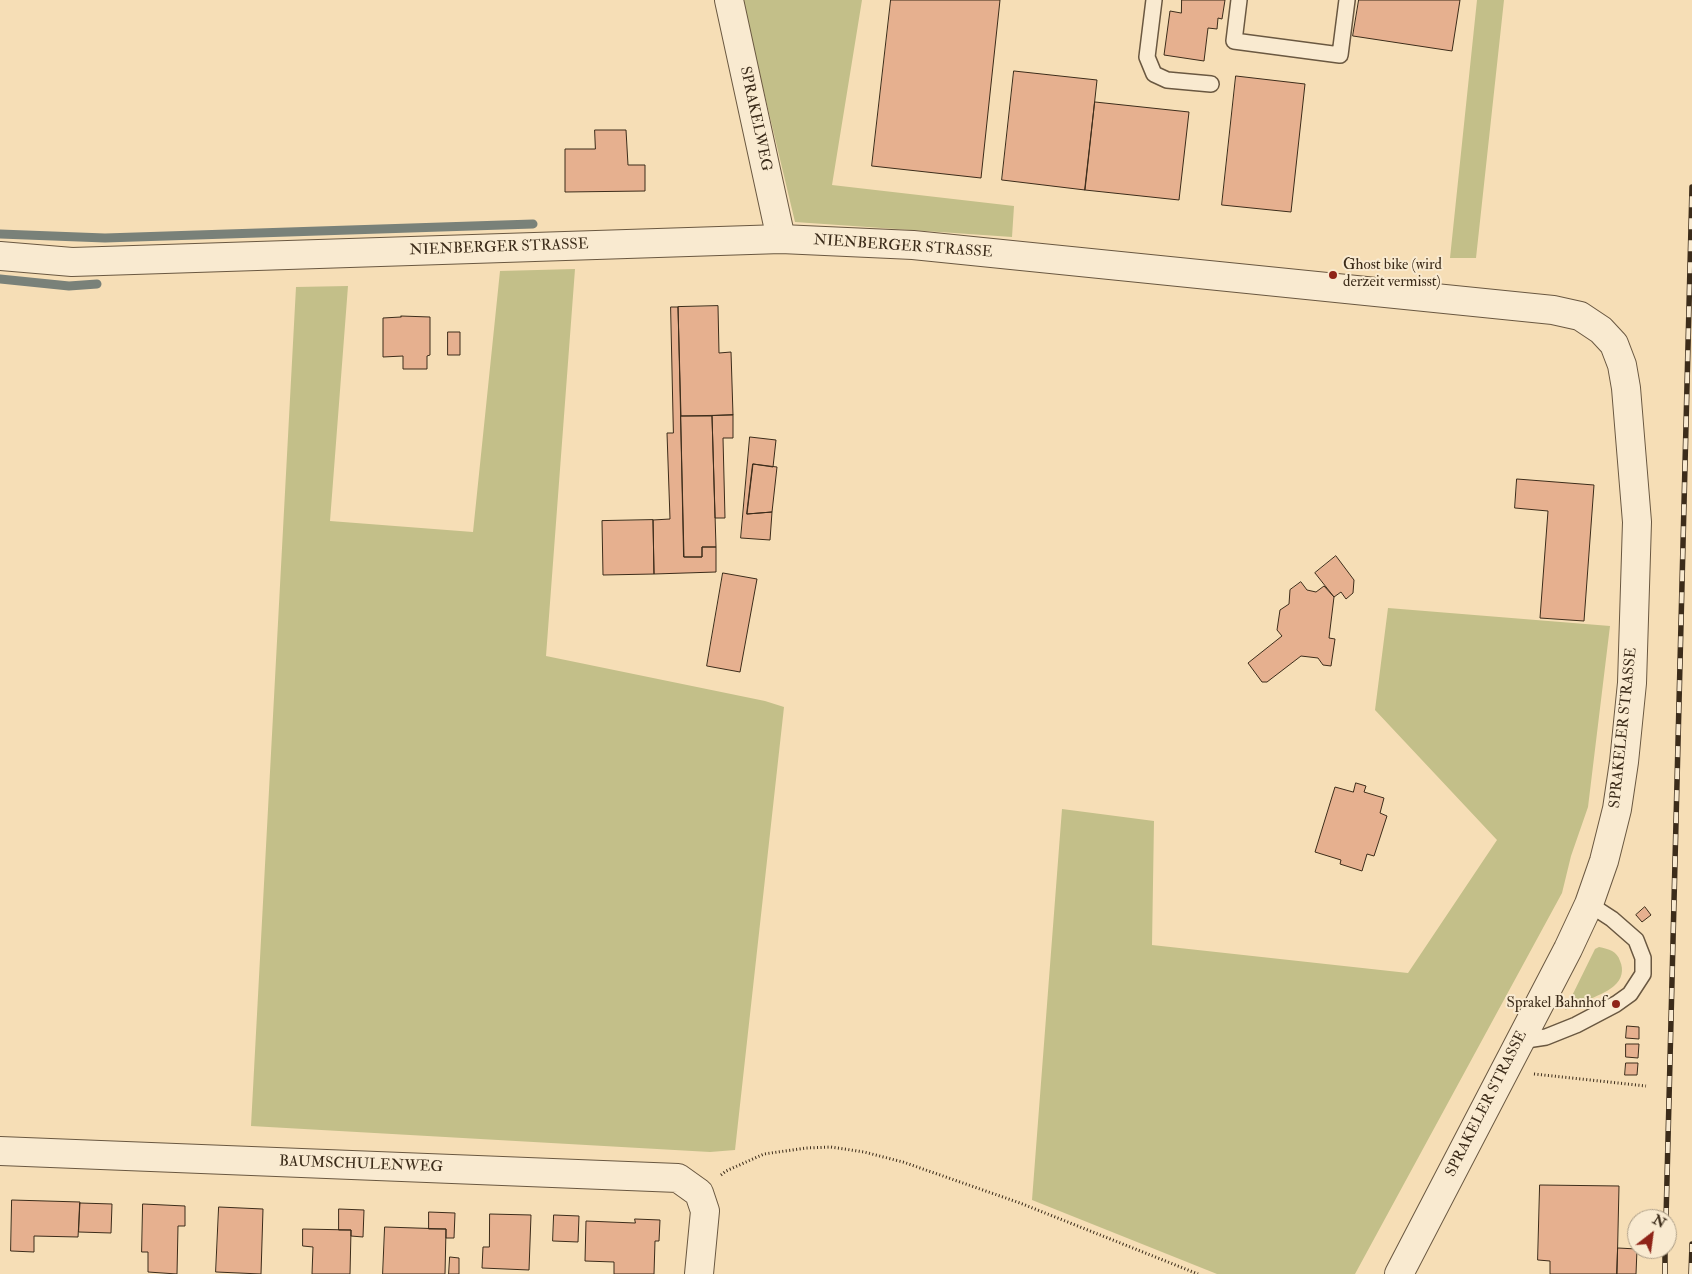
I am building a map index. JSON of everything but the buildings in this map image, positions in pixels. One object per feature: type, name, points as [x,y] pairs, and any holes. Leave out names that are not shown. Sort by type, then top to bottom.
[{"type":"street","name":"SPRAKELWEG","points":[[729,0],[781,239]]},
{"type":"street","name":"NIENBERGER STRASSE","points":[[0,256],[72,262],[781,239],[913,245],[1553,310],[1580,316],[1601,330],[1614,344],[1622,365],[1626,388],[1637,522]]},
{"type":"street","name":"SPRAKELER STRASSE","points":[[1399,1274],[1568,949],[1589,904],[1604,861],[1624,762],[1632,683],[1637,522]]},
{"type":"street","name":"BAUMSCHULENWEG","points":[[0,1151],[678,1178],[702,1202]]},
{"type":"street","points":[[699,1274],[702,1202]]},
{"type":"lane","points":[[1154,0],[1147,57],[1154,74],[1167,80],[1211,84]]},
{"type":"lane","points":[[1239,0],[1234,41],[1340,55],[1347,0]]},
{"type":"lane","points":[[1520,1041],[1546,1037],[1576,1025],[1616,1004],[1630,994],[1643,974],[1643,958],[1636,940],[1612,919],[1589,904]]},
{"type":"path","points":[[1504,1071],[1646,1086]]},
{"type":"path","points":[[702,1202],[726,1171],[764,1154],[806,1148],[831,1147],[864,1152],[903,1162],[1020,1203],[1198,1274]]},
{"type":"shaded area","points":[[742,0],[862,0],[832,185],[1014,206],[1012,237],[795,222]]},
{"type":"shaded area","points":[[1477,0],[1504,0],[1476,258],[1450,258]]},
{"type":"shaded area","points":[[575,269],[546,656],[765,701],[784,707],[735,1150],[710,1152],[251,1126],[296,287],[348,286],[330,521],[473,532],[500,271]]},
{"type":"shaded area","points":[[1388,608],[1610,626],[1588,807],[1571,856],[1562,893],[1355,1274],[1217,1274],[1032,1200],[1062,809],[1154,821],[1152,945],[1408,973],[1497,840],[1375,710]]},
{"type":"shaded area","points":[[1599,947],[1612,951],[1619,958],[1622,971],[1619,980],[1605,992],[1565,1010],[1595,949]]},
{"type":"waterway","points":[[0,234],[105,238],[533,224]]},
{"type":"waterway","points":[[0,279],[69,286],[97,284]]},
{"type":"railway","points":[[1666,1209],[1692,187]]},
{"type":"railway","points":[[1691,1274],[1692,1244]]},
{"type":"railway","points":[[1665,1259],[1665,1274]]},
{"type":"place","name":"Ghost bike (wird derzeit vermisst)","points":[[1333,275]]},
{"type":"place","name":"Sprakel Bahnhof","points":[[1616,1004]]}]
